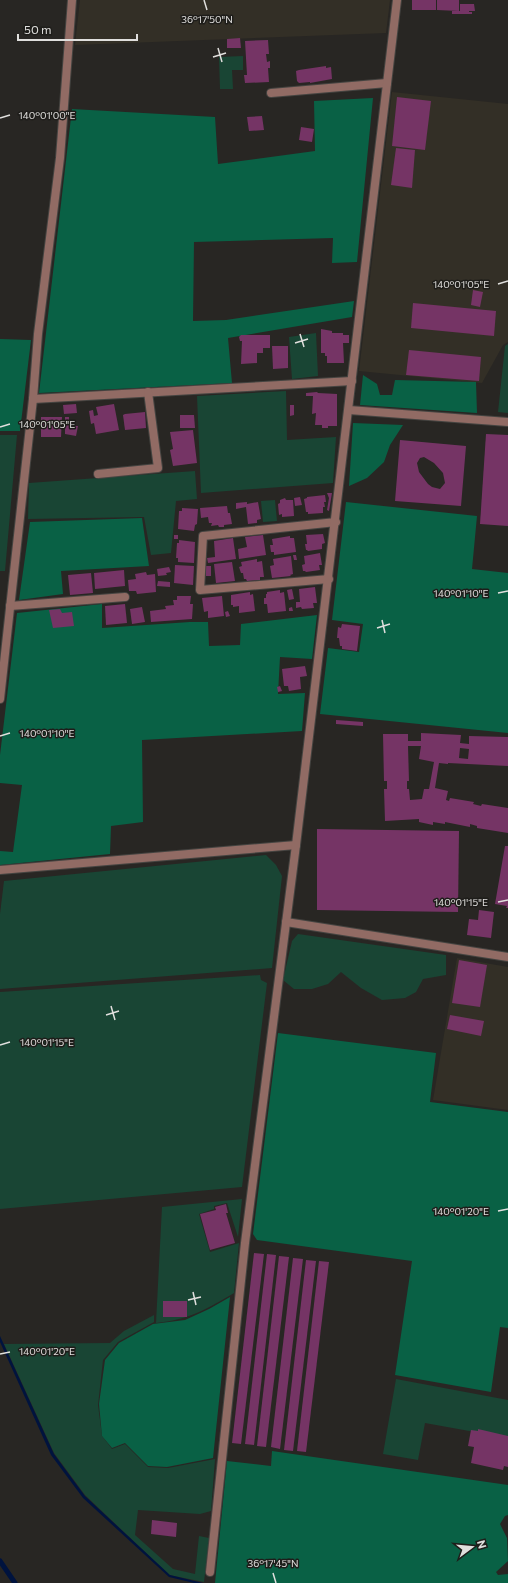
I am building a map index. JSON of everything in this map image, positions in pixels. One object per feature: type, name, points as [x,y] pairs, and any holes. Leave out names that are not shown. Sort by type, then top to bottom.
[{"type":"street","points":[[0,699],[33,399],[38,334],[60,158],[72,0]]},
{"type":"street","points":[[210,1572],[245,1243],[336,522],[397,0]]},
{"type":"street","points":[[271,93],[387,83]]},
{"type":"street","points":[[33,399],[352,382]]},
{"type":"street","points":[[98,474],[158,468],[148,392]]},
{"type":"street","points":[[349,410],[508,422]]},
{"type":"street","points":[[329,579],[200,590],[203,536],[336,522]]},
{"type":"street","points":[[10,606],[125,597]]},
{"type":"street","points":[[0,870],[296,845]]},
{"type":"street","points":[[286,922],[508,957]]},
{"type":"shaded area","points":[[80,0],[390,0],[386,33],[75,45]]},
{"type":"shaded area","points":[[392,92],[508,104],[508,342],[503,345],[482,383],[359,371]]},
{"type":"shaded area","points":[[457,958],[508,967],[508,1110],[433,1100]]},
{"type":"green space","points":[[243,56],[243,70],[232,70],[233,89],[220,89],[219,57]]},
{"type":"green space","points":[[373,98],[357,262],[332,263],[333,238],[194,242],[193,321],[226,320],[354,301],[352,317],[228,338],[232,383],[39,393],[72,109],[215,117],[218,164],[315,151],[314,101]]},
{"type":"green space","points":[[316,333],[318,376],[292,379],[289,337]]},
{"type":"green space","points":[[0,339],[31,340],[20,431],[0,431]]},
{"type":"green space","points":[[508,344],[508,413],[498,412],[505,346]]},
{"type":"green space","points":[[363,375],[377,384],[380,395],[392,395],[395,380],[476,382],[477,413],[360,405]]},
{"type":"green space","points":[[286,391],[287,440],[336,437],[333,483],[201,493],[197,396]]},
{"type":"green space","points":[[353,423],[403,425],[390,445],[384,462],[367,478],[349,486]]},
{"type":"green space","points":[[0,435],[17,435],[5,571],[0,571]]},
{"type":"green space","points":[[195,471],[197,499],[176,501],[171,553],[151,555],[144,517],[28,519],[29,483]]},
{"type":"green space","points":[[275,500],[277,521],[263,522],[261,501]]},
{"type":"green space","points":[[346,502],[477,516],[472,569],[508,573],[508,733],[320,714],[328,648],[359,652],[363,624],[332,620]]},
{"type":"green space","points":[[142,518],[149,566],[61,571],[63,594],[19,600],[30,522]]},
{"type":"green space","points":[[102,604],[102,628],[208,622],[209,646],[240,645],[241,624],[317,615],[312,659],[280,657],[278,694],[305,693],[302,731],[142,740],[143,822],[111,826],[110,854],[0,865],[0,851],[13,852],[22,785],[0,783],[0,755],[17,613]]},
{"type":"green space","points":[[266,855],[276,865],[282,876],[272,968],[0,989],[0,914],[4,881]]},
{"type":"green space","points":[[298,934],[446,955],[446,975],[423,979],[416,992],[405,998],[382,1000],[361,988],[341,972],[328,984],[312,989],[294,989],[283,980],[292,941]]},
{"type":"green space","points":[[260,975],[261,980],[267,983],[242,1187],[0,1209],[0,992]]},
{"type":"green space","points":[[278,1033],[436,1053],[430,1102],[508,1112],[508,1328],[500,1327],[491,1392],[395,1375],[412,1261],[257,1240],[253,1234]]},
{"type":"green space","points":[[242,1199],[238,1237],[227,1203],[214,1206],[214,1209],[199,1214],[210,1252],[239,1243],[234,1293],[197,1313],[167,1322],[156,1323],[162,1207]]},
{"type":"green space","points":[[230,1297],[213,1458],[167,1467],[148,1466],[125,1443],[112,1448],[102,1436],[99,1404],[105,1360],[119,1343],[153,1324],[185,1320]]},
{"type":"green space","points":[[154,1315],[154,1322],[118,1342],[103,1360],[98,1405],[102,1436],[112,1449],[125,1444],[148,1467],[168,1468],[215,1459],[211,1511],[200,1514],[138,1510],[135,1535],[173,1569],[195,1574],[199,1536],[209,1538],[204,1582],[169,1575],[85,1495],[54,1453],[4,1344],[110,1343],[124,1331]]},
{"type":"green space","points":[[396,1379],[508,1400],[508,1438],[425,1423],[418,1460],[383,1454]]},
{"type":"green space","points":[[272,1451],[508,1485],[508,1515],[505,1516],[500,1524],[507,1538],[508,1561],[496,1572],[498,1575],[508,1574],[508,1583],[215,1583],[227,1461],[271,1466]]},
{"type":"water","points":[[0,1336],[54,1454],[85,1496],[170,1575],[203,1583],[194,1583],[169,1577],[83,1498],[51,1455],[0,1342]]},
{"type":"building","points":[[412,0],[436,0],[436,10],[412,10]]},
{"type":"building","points":[[437,0],[459,0],[459,11],[437,10]]},
{"type":"building","points":[[460,4],[474,4],[475,11],[469,11],[472,12],[472,14],[452,14],[452,11],[460,11]]},
{"type":"building","points":[[240,38],[241,48],[227,48],[227,39]]},
{"type":"building","points":[[268,40],[269,54],[266,54],[267,62],[270,61],[270,68],[268,68],[269,82],[245,83],[244,75],[247,75],[245,41]]},
{"type":"building","points":[[326,66],[326,68],[331,67],[332,79],[310,83],[299,83],[297,81],[296,71]]},
{"type":"building","points":[[397,97],[431,101],[425,150],[392,146]]},
{"type":"building","points":[[262,116],[264,130],[249,131],[247,117]]},
{"type":"building","points":[[301,127],[314,129],[312,142],[299,140]]},
{"type":"building","points":[[396,148],[415,150],[412,188],[391,185]]},
{"type":"building","points":[[473,290],[483,292],[480,307],[471,305]]},
{"type":"building","points":[[413,303],[496,311],[494,336],[411,328]]},
{"type":"building","points":[[321,329],[332,331],[332,333],[343,333],[343,335],[349,335],[349,343],[343,343],[344,363],[327,363],[327,356],[325,356],[325,353],[321,353]]},
{"type":"building","points":[[241,335],[270,335],[270,348],[263,348],[263,353],[257,353],[257,363],[241,364],[242,341],[240,341],[239,337]]},
{"type":"building","points":[[272,346],[288,346],[288,368],[273,369]]},
{"type":"building","points":[[409,350],[481,357],[479,381],[406,375]]},
{"type":"building","points":[[317,392],[337,394],[337,426],[322,428],[322,425],[315,425],[316,413],[312,414],[313,396],[306,396],[306,393]]},
{"type":"building","points":[[76,404],[77,413],[64,414],[63,405]]},
{"type":"building","points":[[114,404],[119,430],[96,434],[94,423],[91,424],[89,411],[93,410],[94,416],[98,415],[96,407]]},
{"type":"building","points":[[290,405],[294,405],[294,415],[290,416]]},
{"type":"building","points":[[145,412],[146,428],[125,430],[123,415]]},
{"type":"building","points":[[180,415],[194,415],[195,428],[180,428]]},
{"type":"building","points":[[41,417],[62,417],[61,437],[41,437]]},
{"type":"building","points":[[65,417],[69,417],[69,426],[78,426],[76,436],[65,434]]},
{"type":"building","points":[[193,430],[197,463],[173,466],[170,450],[173,449],[170,432]]},
{"type":"building","points":[[486,434],[508,435],[508,526],[480,524]]},
{"type":"building","points":[[400,440],[466,446],[461,506],[395,501]],"holes":[[[424,457],[434,463],[443,473],[445,483],[440,489],[432,487],[428,484],[419,472],[417,463],[420,458]]]},
{"type":"building","points":[[327,493],[332,493],[329,511],[327,510],[329,498]]},
{"type":"building","points":[[325,495],[326,502],[324,502],[325,507],[323,507],[323,513],[308,514],[308,512],[306,512],[304,499],[307,497]]},
{"type":"building","points":[[300,497],[302,505],[295,506],[294,498]]},
{"type":"building","points":[[285,498],[286,500],[293,500],[294,516],[282,517],[282,514],[279,515],[278,504],[280,503],[280,500]]},
{"type":"building","points":[[247,502],[247,504],[258,502],[261,519],[257,520],[257,523],[248,524],[246,507],[236,509],[236,503]]},
{"type":"building","points":[[227,506],[232,524],[224,525],[224,527],[219,527],[218,525],[211,526],[212,523],[209,523],[208,517],[201,518],[200,508]]},
{"type":"building","points":[[182,508],[198,509],[197,524],[195,525],[194,531],[178,529],[179,511],[182,511]]},
{"type":"building","points":[[323,534],[325,543],[322,544],[322,549],[306,550],[306,535]]},
{"type":"building","points":[[174,535],[178,535],[178,539],[174,539]]},
{"type":"building","points":[[263,535],[266,555],[239,559],[238,549],[247,547],[245,537]]},
{"type":"building","points":[[290,536],[290,538],[294,538],[296,552],[274,555],[274,552],[271,552],[270,545],[273,545],[272,539]]},
{"type":"building","points":[[233,538],[236,559],[208,563],[207,558],[215,557],[214,541]]},
{"type":"building","points":[[179,540],[195,542],[194,563],[178,562],[178,558],[176,558],[177,543],[179,543]]},
{"type":"building","points":[[320,553],[322,565],[319,565],[320,570],[303,571],[302,565],[305,564],[304,556]]},
{"type":"building","points":[[293,555],[296,555],[297,560],[294,560]]},
{"type":"building","points":[[291,556],[293,574],[290,575],[291,576],[272,578],[270,566],[274,565],[273,559]]},
{"type":"building","points":[[257,559],[257,562],[262,561],[264,577],[260,577],[260,580],[247,581],[244,579],[243,573],[241,573],[239,567],[242,566],[241,562]]},
{"type":"building","points":[[232,562],[235,581],[216,583],[214,564]]},
{"type":"building","points":[[175,565],[194,566],[193,585],[174,583]]},
{"type":"building","points":[[206,566],[211,566],[211,576],[206,576]]},
{"type":"building","points":[[169,567],[171,572],[166,573],[167,575],[158,576],[157,569]]},
{"type":"building","points":[[124,570],[125,586],[95,589],[94,573]]},
{"type":"building","points":[[146,572],[147,575],[155,574],[156,592],[137,594],[136,591],[129,591],[128,580],[136,579],[135,574]]},
{"type":"building","points":[[91,573],[93,593],[70,595],[68,575]]},
{"type":"building","points":[[158,581],[170,582],[170,587],[157,586]]},
{"type":"building","points":[[315,587],[317,603],[313,603],[314,608],[296,608],[296,602],[300,602],[299,589]]},
{"type":"building","points":[[292,589],[294,599],[289,600],[287,590]]},
{"type":"building","points":[[280,590],[280,593],[284,592],[286,611],[268,613],[267,604],[264,604],[264,598],[266,598],[267,592]]},
{"type":"building","points":[[250,592],[250,595],[253,594],[255,611],[239,613],[239,606],[233,607],[233,605],[231,605],[231,595]]},
{"type":"building","points":[[177,596],[191,596],[190,604],[193,604],[192,619],[151,622],[150,611],[166,609],[165,606],[174,605],[173,600],[177,600]]},
{"type":"building","points":[[222,596],[224,616],[208,618],[208,611],[204,612],[202,598]]},
{"type":"building","points":[[125,604],[127,623],[106,625],[105,606]]},
{"type":"building","points":[[142,607],[145,622],[132,624],[130,609]]},
{"type":"building","points":[[292,607],[293,611],[289,611],[289,608]]},
{"type":"building","points":[[60,609],[62,613],[72,612],[74,626],[53,628],[49,610]]},
{"type":"building","points":[[228,611],[230,616],[226,617],[225,612]]},
{"type":"building","points":[[342,624],[360,626],[357,651],[342,649],[342,646],[340,646],[339,638],[337,638],[338,627],[341,628]]},
{"type":"building","points":[[305,666],[307,676],[300,677],[301,689],[289,691],[288,686],[284,686],[282,669]]},
{"type":"building","points":[[280,686],[282,691],[278,692],[277,687]]},
{"type":"building","points":[[336,720],[363,722],[363,726],[336,724]]},
{"type":"building","points":[[421,733],[461,735],[460,743],[469,744],[469,736],[508,737],[508,766],[439,763],[435,788],[448,791],[446,800],[449,801],[450,798],[474,802],[473,804],[481,806],[482,804],[508,808],[508,833],[477,828],[477,826],[470,824],[470,827],[445,822],[445,824],[433,822],[433,825],[419,822],[419,819],[385,821],[384,789],[387,789],[387,781],[384,781],[383,734],[408,734],[408,741],[421,741]],"holes":[[[408,746],[421,746],[419,759],[434,762],[429,789],[424,789],[422,799],[410,800],[409,789],[407,789],[407,781],[409,781]],[[460,748],[469,749],[468,759],[459,758]]]},
{"type":"building","points":[[317,829],[459,831],[458,912],[317,910]]},
{"type":"building","points":[[505,846],[508,846],[508,908],[506,908],[507,906],[495,904]]},
{"type":"building","points":[[479,910],[494,912],[491,938],[467,935],[469,919],[478,920]]},
{"type":"building","points":[[459,960],[487,965],[480,1007],[452,1003]]},
{"type":"building","points":[[450,1015],[484,1021],[481,1036],[447,1029]]},
{"type":"building","points":[[226,1204],[228,1213],[226,1213],[235,1243],[210,1250],[200,1214],[216,1210],[215,1207]]},
{"type":"building","points":[[254,1253],[264,1254],[241,1444],[232,1443]]},
{"type":"building","points":[[267,1254],[276,1255],[254,1445],[245,1444]]},
{"type":"building","points":[[279,1256],[289,1257],[266,1447],[257,1446]]},
{"type":"building","points":[[293,1258],[303,1259],[280,1449],[271,1447]]},
{"type":"building","points":[[306,1260],[316,1261],[293,1451],[284,1450]]},
{"type":"building","points":[[319,1261],[329,1262],[306,1452],[297,1451]]},
{"type":"building","points":[[163,1301],[187,1301],[187,1317],[163,1317]]},
{"type":"building","points":[[478,1429],[508,1436],[508,1467],[504,1466],[503,1470],[471,1463],[474,1447],[468,1446],[471,1430],[478,1431]]},
{"type":"building","points":[[152,1520],[177,1523],[176,1537],[151,1534]]},
{"type":"waterway","points":[[0,1561],[15,1583]]}]
